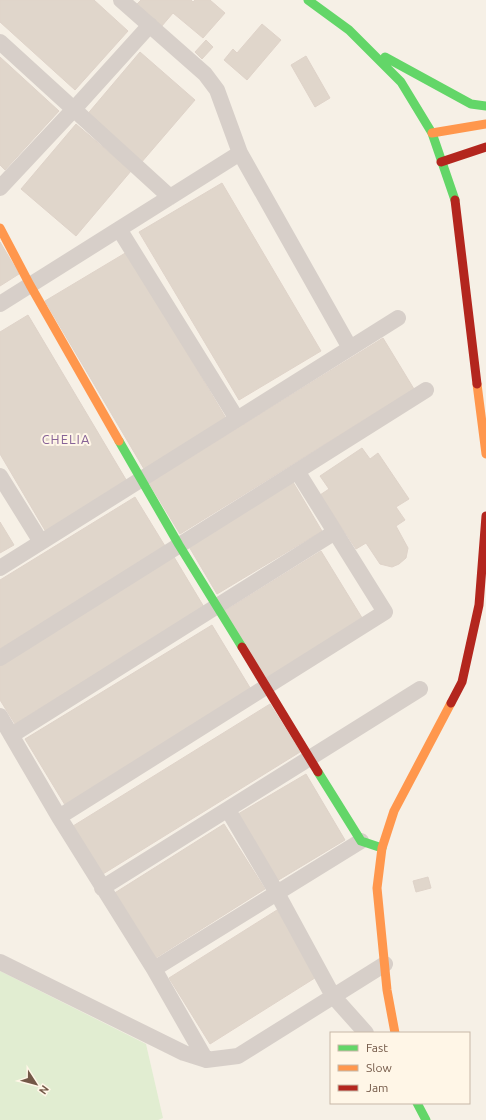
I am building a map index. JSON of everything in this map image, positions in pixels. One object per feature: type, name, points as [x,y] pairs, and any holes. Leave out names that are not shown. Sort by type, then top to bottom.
[{"type":"main road","points":[[308,0],[349,30],[401,82],[432,133],[454,200],[486,454]]},
{"type":"main road","points":[[366,47],[471,104],[486,106]]},
{"type":"main road","points":[[432,133],[486,124]]},
{"type":"main road","points":[[441,162],[486,147]]},
{"type":"main road","points":[[0,228],[30,285],[179,545],[310,759],[361,841],[382,848]]},
{"type":"main road","points":[[395,1032],[387,990],[377,888],[382,848],[394,811],[462,682],[479,605],[486,516]]},
{"type":"main road","points":[[418,1104],[426,1120]]},
{"type":"street","points":[[121,0],[206,74],[217,90],[240,153],[350,348]]},
{"type":"street","points":[[0,188],[150,25]]},
{"type":"street","points":[[0,42],[170,197]]},
{"type":"street","points":[[0,304],[240,153]]},
{"type":"street","points":[[119,229],[237,419]]},
{"type":"street","points":[[0,568],[398,318]]},
{"type":"street","points":[[0,658],[426,390]]},
{"type":"street","points":[[58,817],[385,612],[297,471]]},
{"type":"street","points":[[0,476],[41,542]]},
{"type":"street","points":[[12,735],[335,532]]},
{"type":"street","points":[[102,888],[420,689]]},
{"type":"street","points":[[0,716],[58,817],[154,969],[206,1060]]},
{"type":"street","points":[[228,810],[277,894],[333,996],[365,1032]]},
{"type":"street","points":[[154,969],[361,841]]},
{"type":"street","points":[[0,962],[184,1052],[206,1060],[238,1056],[385,964]]},
{"type":"green space","points":[[0,971],[146,1044],[163,1118],[158,1120],[0,1120]]},
{"type":"building","points":[[0,0],[94,0],[128,31],[75,90],[0,22]]},
{"type":"building","points":[[141,0],[191,0],[193,2],[195,0],[210,0],[225,13],[203,38],[173,13],[161,27],[136,5]]},
{"type":"building","points":[[262,24],[281,40],[247,80],[224,60],[233,49],[237,53]]},
{"type":"building","points":[[206,40],[213,47],[202,59],[195,52]]},
{"type":"building","points":[[140,52],[195,100],[140,164],[85,117]]},
{"type":"building","points":[[306,56],[330,98],[315,107],[291,65]]},
{"type":"building","points":[[0,57],[59,111],[5,170],[0,165]]},
{"type":"building","points":[[76,124],[131,171],[76,236],[21,189]]},
{"type":"building","points":[[222,183],[321,351],[239,400],[139,232]]},
{"type":"building","points":[[0,242],[19,274],[0,286]]},
{"type":"building","points":[[127,252],[227,420],[144,469],[45,301]]},
{"type":"building","points":[[28,315],[128,483],[46,532],[0,454],[0,332]]},
{"type":"building","points":[[383,338],[414,389],[180,534],[149,483]]},
{"type":"building","points":[[362,448],[370,459],[378,453],[409,499],[396,507],[405,520],[396,526],[408,548],[406,558],[399,564],[392,567],[380,564],[366,543],[356,549],[320,495],[329,489],[320,476]]},
{"type":"building","points":[[293,482],[322,531],[217,594],[188,545]]},
{"type":"building","points":[[135,497],[165,546],[0,649],[0,580]]},
{"type":"building","points":[[0,522],[14,545],[0,553]]},
{"type":"building","points":[[321,551],[364,621],[266,681],[223,612]]},
{"type":"building","points":[[174,557],[204,607],[15,724],[0,700],[0,665]]},
{"type":"building","points":[[212,625],[252,691],[65,805],[25,739]]},
{"type":"building","points":[[270,704],[300,752],[103,874],[73,826]]},
{"type":"building","points":[[306,774],[345,840],[277,881],[238,814]]},
{"type":"building","points":[[224,824],[265,889],[154,959],[113,894]]},
{"type":"building","points":[[428,877],[431,888],[416,892],[413,881]]},
{"type":"building","points":[[277,910],[318,976],[210,1044],[169,978]]},
{"type":"traffic: fast","points":[[308,0],[349,30],[401,82],[432,133],[455,200]]},
{"type":"traffic: fast","points":[[385,57],[471,104],[486,106]]},
{"type":"traffic: fast","points":[[119,441],[179,545],[242,647]]},
{"type":"traffic: fast","points":[[318,772],[361,841],[382,848]]},
{"type":"traffic: fast","points":[[418,1104],[426,1120]]},
{"type":"traffic: slow","points":[[432,133],[486,124]]},
{"type":"traffic: slow","points":[[0,228],[30,285],[119,441]]},
{"type":"traffic: slow","points":[[477,384],[486,454]]},
{"type":"traffic: slow","points":[[395,1032],[387,990],[377,888],[382,848],[394,811],[451,703]]},
{"type":"traffic: jam","points":[[441,162],[486,147]]},
{"type":"traffic: jam","points":[[455,200],[477,384]]},
{"type":"traffic: jam","points":[[451,703],[462,682],[479,605],[486,516]]},
{"type":"traffic: jam","points":[[242,647],[318,772]]},
{"type":"district","name":"CHELIA","points":[[66,439]]}]
